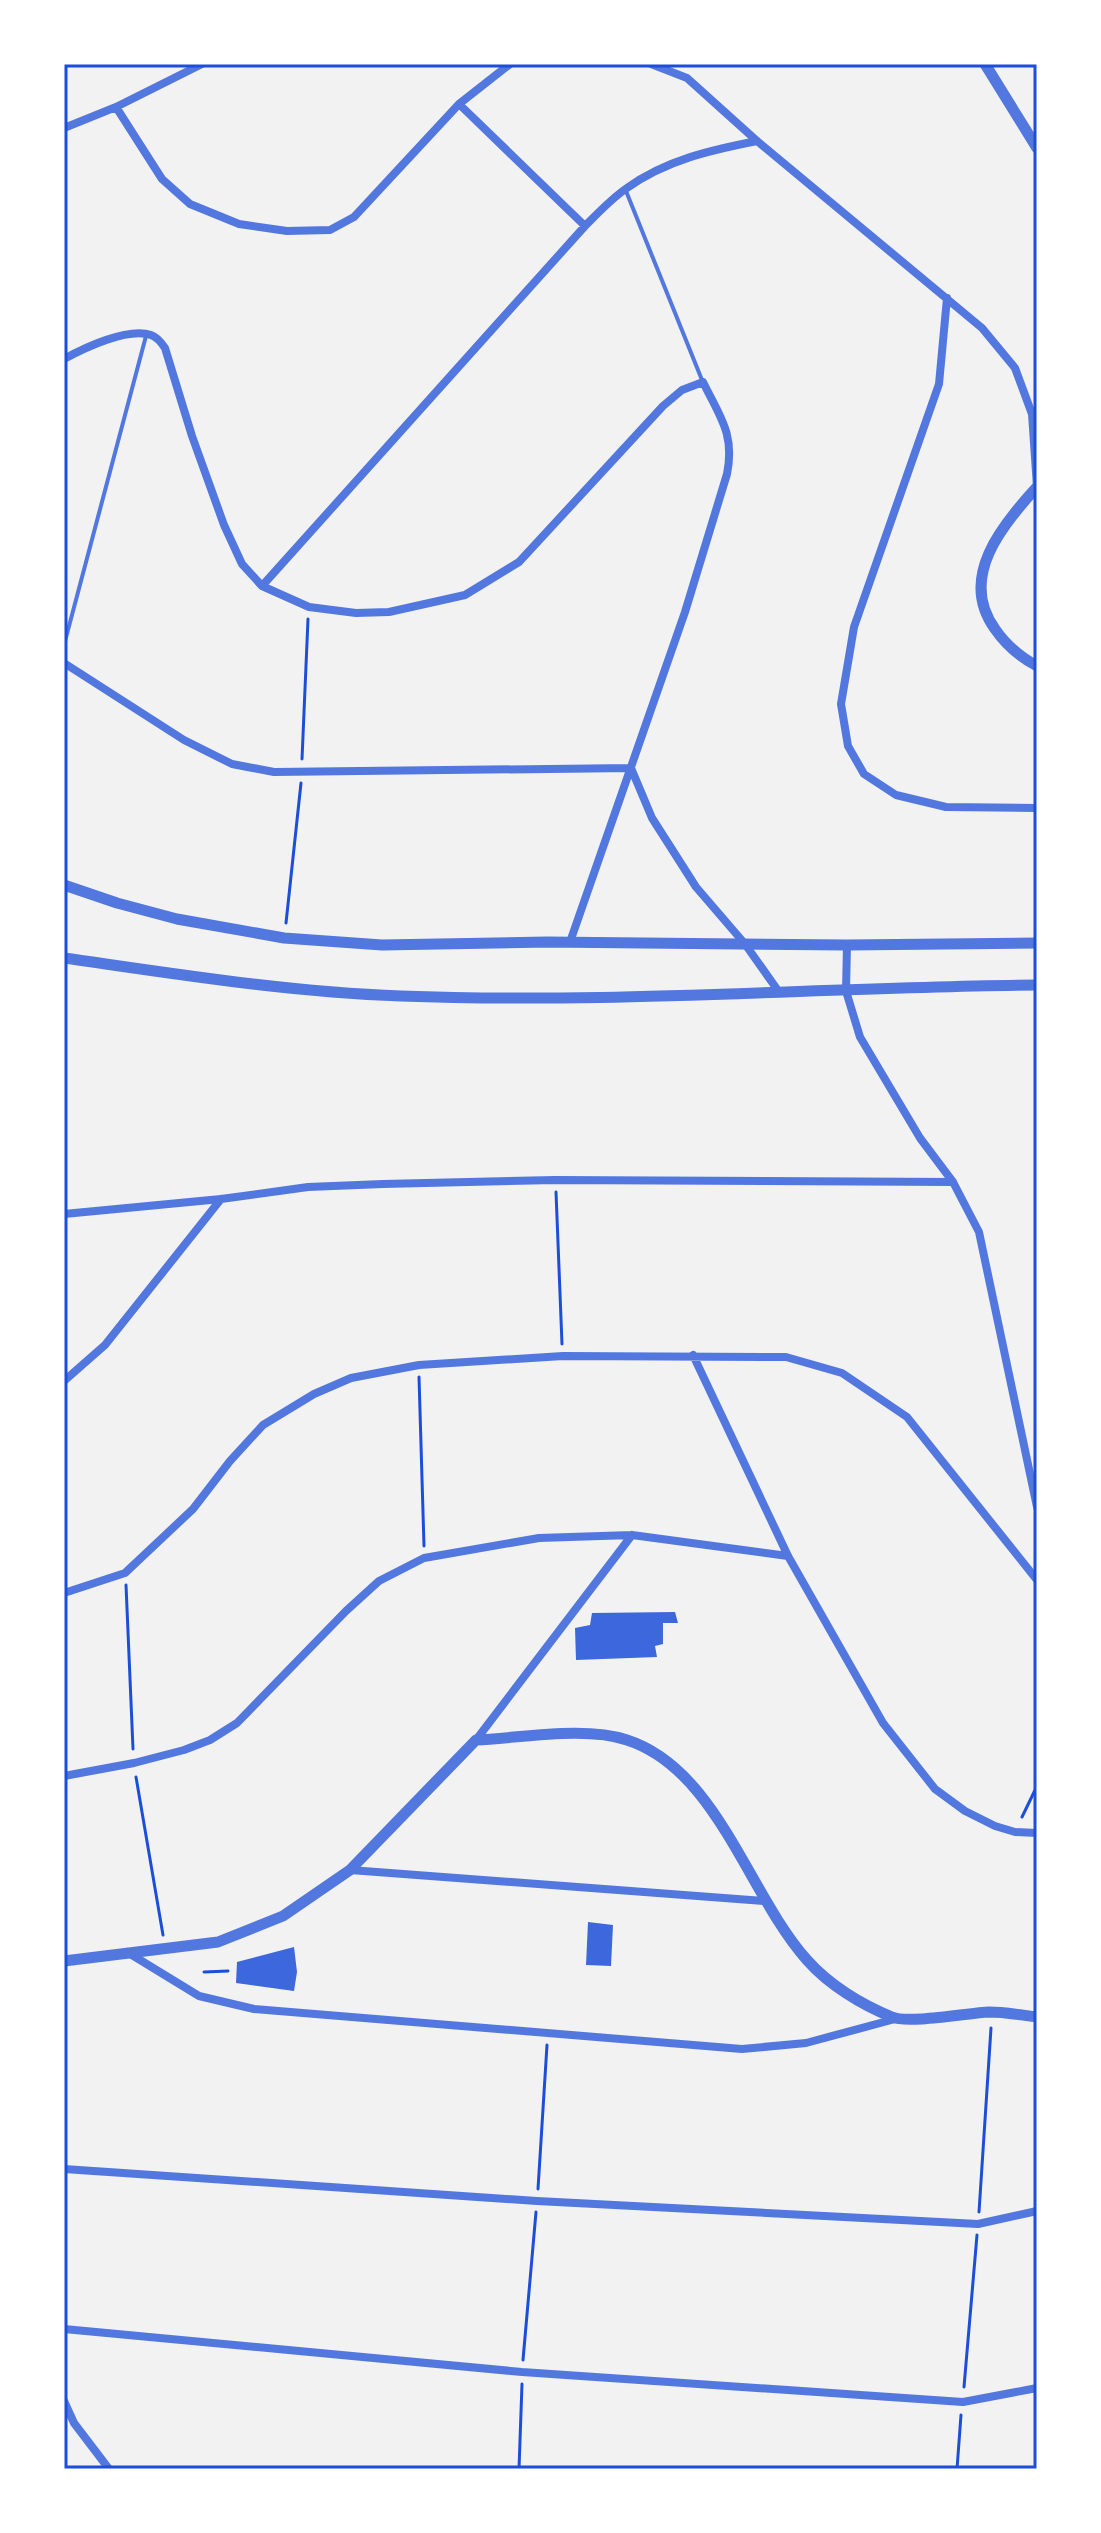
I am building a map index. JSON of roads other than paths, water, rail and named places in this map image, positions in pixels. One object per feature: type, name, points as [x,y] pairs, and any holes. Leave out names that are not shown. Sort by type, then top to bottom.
[{"type":"street","points":[[64,128],[116,107],[202,64]]},
{"type":"street","points":[[116,107],[162,179],[190,204],[239,224],[287,231],[330,230],[354,217],[459,104],[510,64]]},
{"type":"street","points":[[651,64],[687,78],[757,141],[982,328],[1015,368],[1032,414],[1037,487],[1014,512],[987,555],[979,586],[984,613],[997,631],[1009,647],[1037,666]]},
{"type":"street","points":[[985,64],[1037,148]]},
{"type":"street","points":[[459,104],[585,226]]},
{"type":"street","points":[[262,586],[585,226],[625,189],[656,170],[687,157],[757,141]]},
{"type":"street","points":[[947,298],[939,384],[854,627],[841,704],[848,746],[864,774],[896,795],[946,807],[1037,808]]},
{"type":"street","points":[[64,359],[126,334],[156,336],[165,348],[192,436],[224,525],[242,564],[262,586],[309,607],[356,613],[389,612],[465,595],[519,562],[663,406],[682,390],[703,382],[728,432],[732,451],[730,463],[685,612],[570,942]]},
{"type":"street","points":[[64,663],[184,740],[232,764],[274,772],[631,768]]},
{"type":"street","points":[[631,768],[652,818],[688,875],[745,944],[779,992]]},
{"type":"street","points":[[64,885],[177,919],[284,938],[382,945],[570,942],[847,945],[1037,943]]},
{"type":"street","points":[[847,945],[846,991],[860,1037],[920,1138],[953,1182],[979,1232],[1037,1507]]},
{"type":"street","points":[[64,958],[309,991],[403,996],[544,998],[1037,985]]},
{"type":"street","points":[[64,1214],[308,1187],[555,1180],[953,1182]]},
{"type":"street","points":[[64,1381],[105,1345],[221,1199]]},
{"type":"street","points":[[693,1355],[788,1556],[883,1723],[935,1789],[965,1811],[995,1826],[1015,1832],[1037,1833]]},
{"type":"street","points":[[64,1593],[125,1573],[193,1509],[263,1425],[314,1394],[351,1378],[419,1365],[563,1356],[786,1357],[842,1373],[907,1417],[1037,1580]]},
{"type":"street","points":[[64,1776],[134,1763],[210,1740],[237,1723],[379,1581],[424,1558],[539,1538],[632,1535],[788,1556]]},
{"type":"street","points":[[64,1961],[218,1942],[283,1916],[350,1870],[476,1740],[632,1535]]},
{"type":"street","points":[[476,1740],[604,1735],[649,1748],[664,1758],[707,1802],[764,1901],[808,1961],[841,1990],[896,2019]]},
{"type":"street","points":[[350,1870],[764,1901]]},
{"type":"street","points":[[127,1952],[199,1996],[254,2009],[742,2049],[806,2043],[896,2019],[992,2012],[1037,2017]]},
{"type":"street","points":[[64,2169],[537,2201],[978,2224],[1037,2211]]},
{"type":"street","points":[[64,2329],[522,2372],[963,2402],[1037,2388]]},
{"type":"street","points":[[64,2401],[74,2423],[109,2469]]},
{"type":"lane","points":[[625,189],[703,382]]},
{"type":"lane","points":[[64,645],[147,333]]}]
